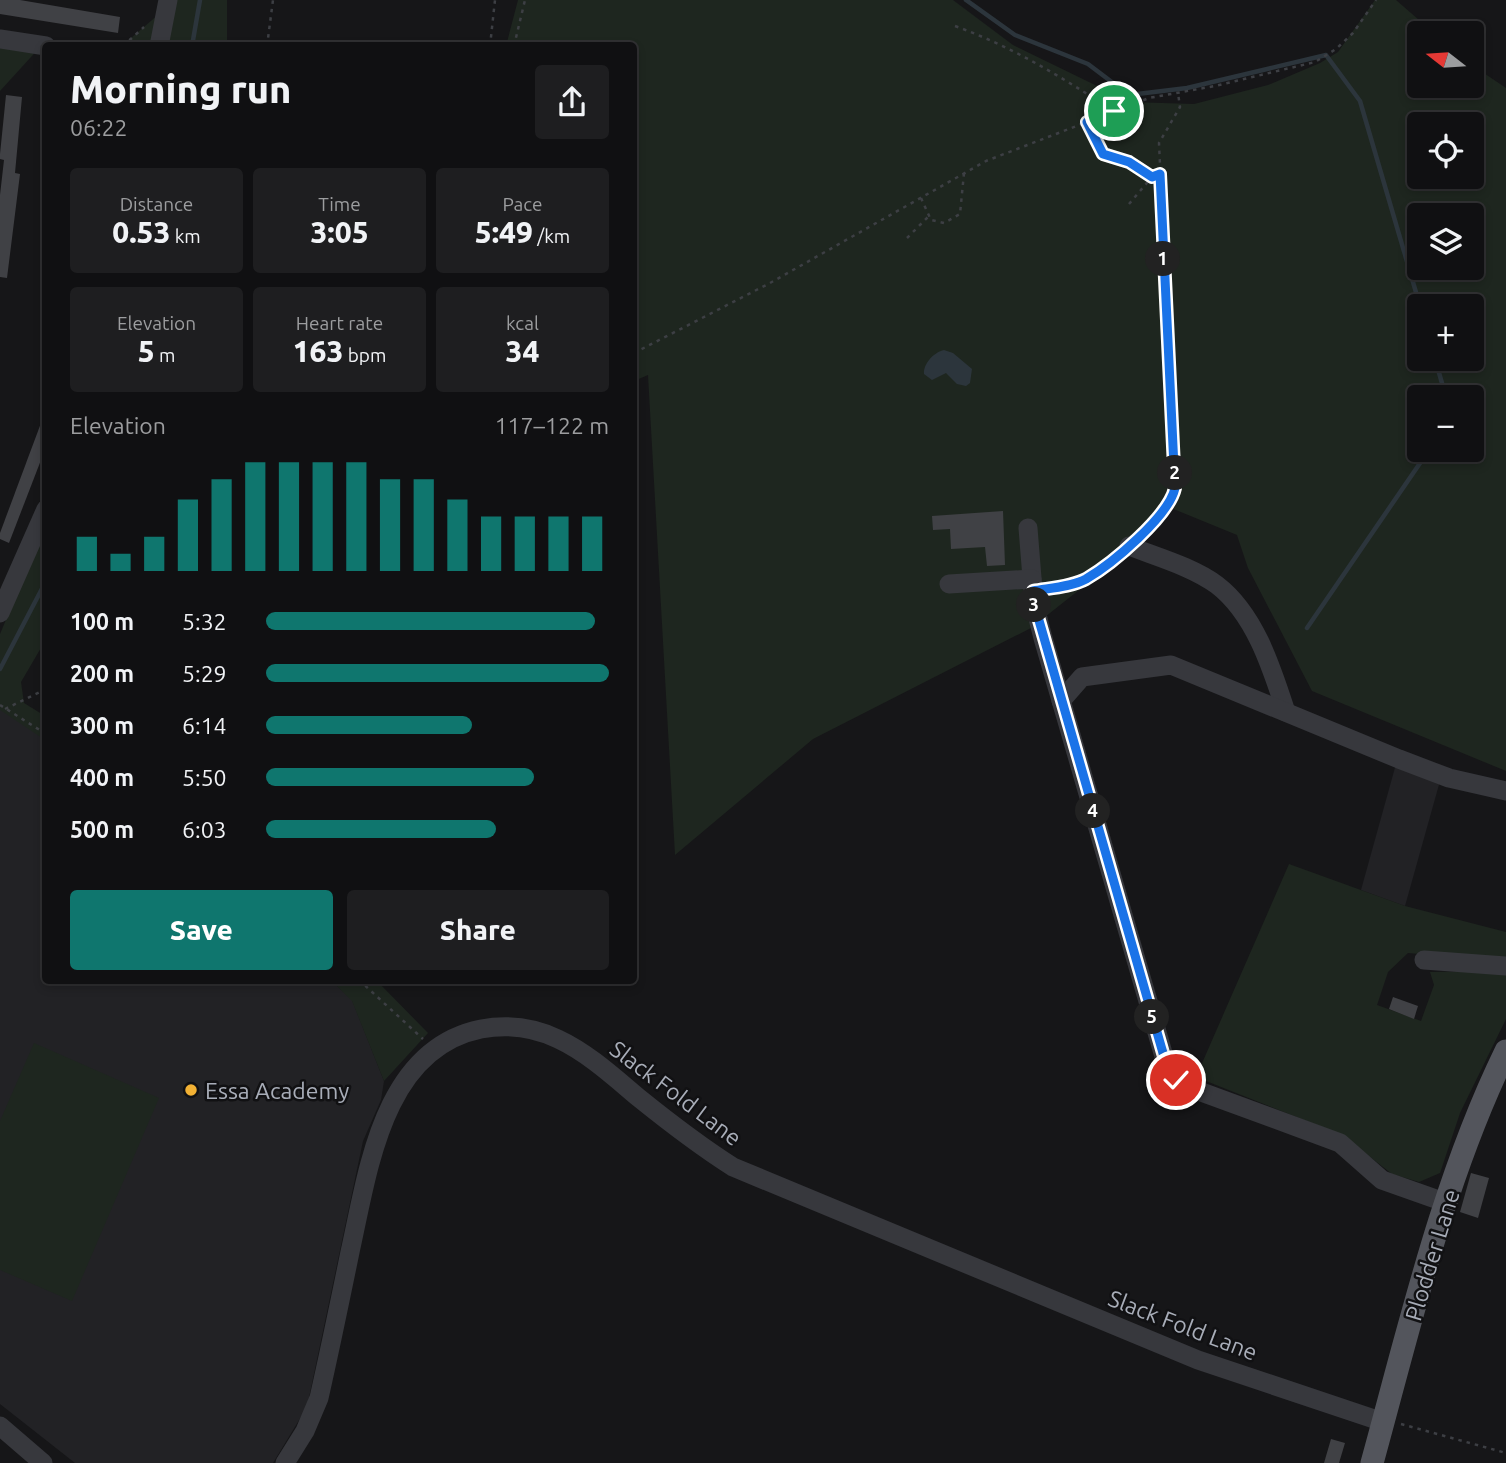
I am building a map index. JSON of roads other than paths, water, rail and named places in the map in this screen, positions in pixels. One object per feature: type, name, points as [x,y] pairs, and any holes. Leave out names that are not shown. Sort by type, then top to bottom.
[{"type":"main road","name":"Plodder Lane","points":[[1372,1463],[1447,1203],[1471,1132],[1506,1051]]},
{"type":"street","points":[[160,42],[168,0]]},
{"type":"street","points":[[0,39],[42,45]]},
{"type":"street","points":[[0,612],[5,592],[42,517]]},
{"type":"street","points":[[1028,528],[1034,603],[1167,1067],[1176,1080],[1196,1090],[1340,1143],[1382,1181],[1447,1203]]},
{"type":"street","points":[[1129,546],[1201,576],[1228,596],[1264,652],[1286,712]]},
{"type":"street","points":[[949,584],[1033,585]]},
{"type":"street","points":[[1061,701],[1082,677],[1171,665],[1449,778],[1506,792]]},
{"type":"street","points":[[1424,960],[1506,966]]},
{"type":"street","name":"Slack Fold Lane","points":[[285,1463],[305,1431],[319,1398],[379,1130],[413,1071],[433,1048],[461,1034],[494,1027],[527,1028],[572,1046],[601,1066],[683,1134],[733,1167],[1198,1360],[1384,1421]]},
{"type":"street","points":[[0,1426],[43,1463]]},
{"type":"waterway","points":[[193,42],[200,0]]},
{"type":"waterway","points":[[966,0],[1015,35],[1088,64],[1129,95],[1187,88],[1326,55],[1360,101],[1416,294]]},
{"type":"waterway","points":[[1438,371],[1443,385]]},
{"type":"waterway","points":[[1307,628],[1421,462]]},
{"type":"waterway","points":[[0,669],[42,589]]},
{"type":"place","name":"Essa Academy","points":[[191,1090]]}]
